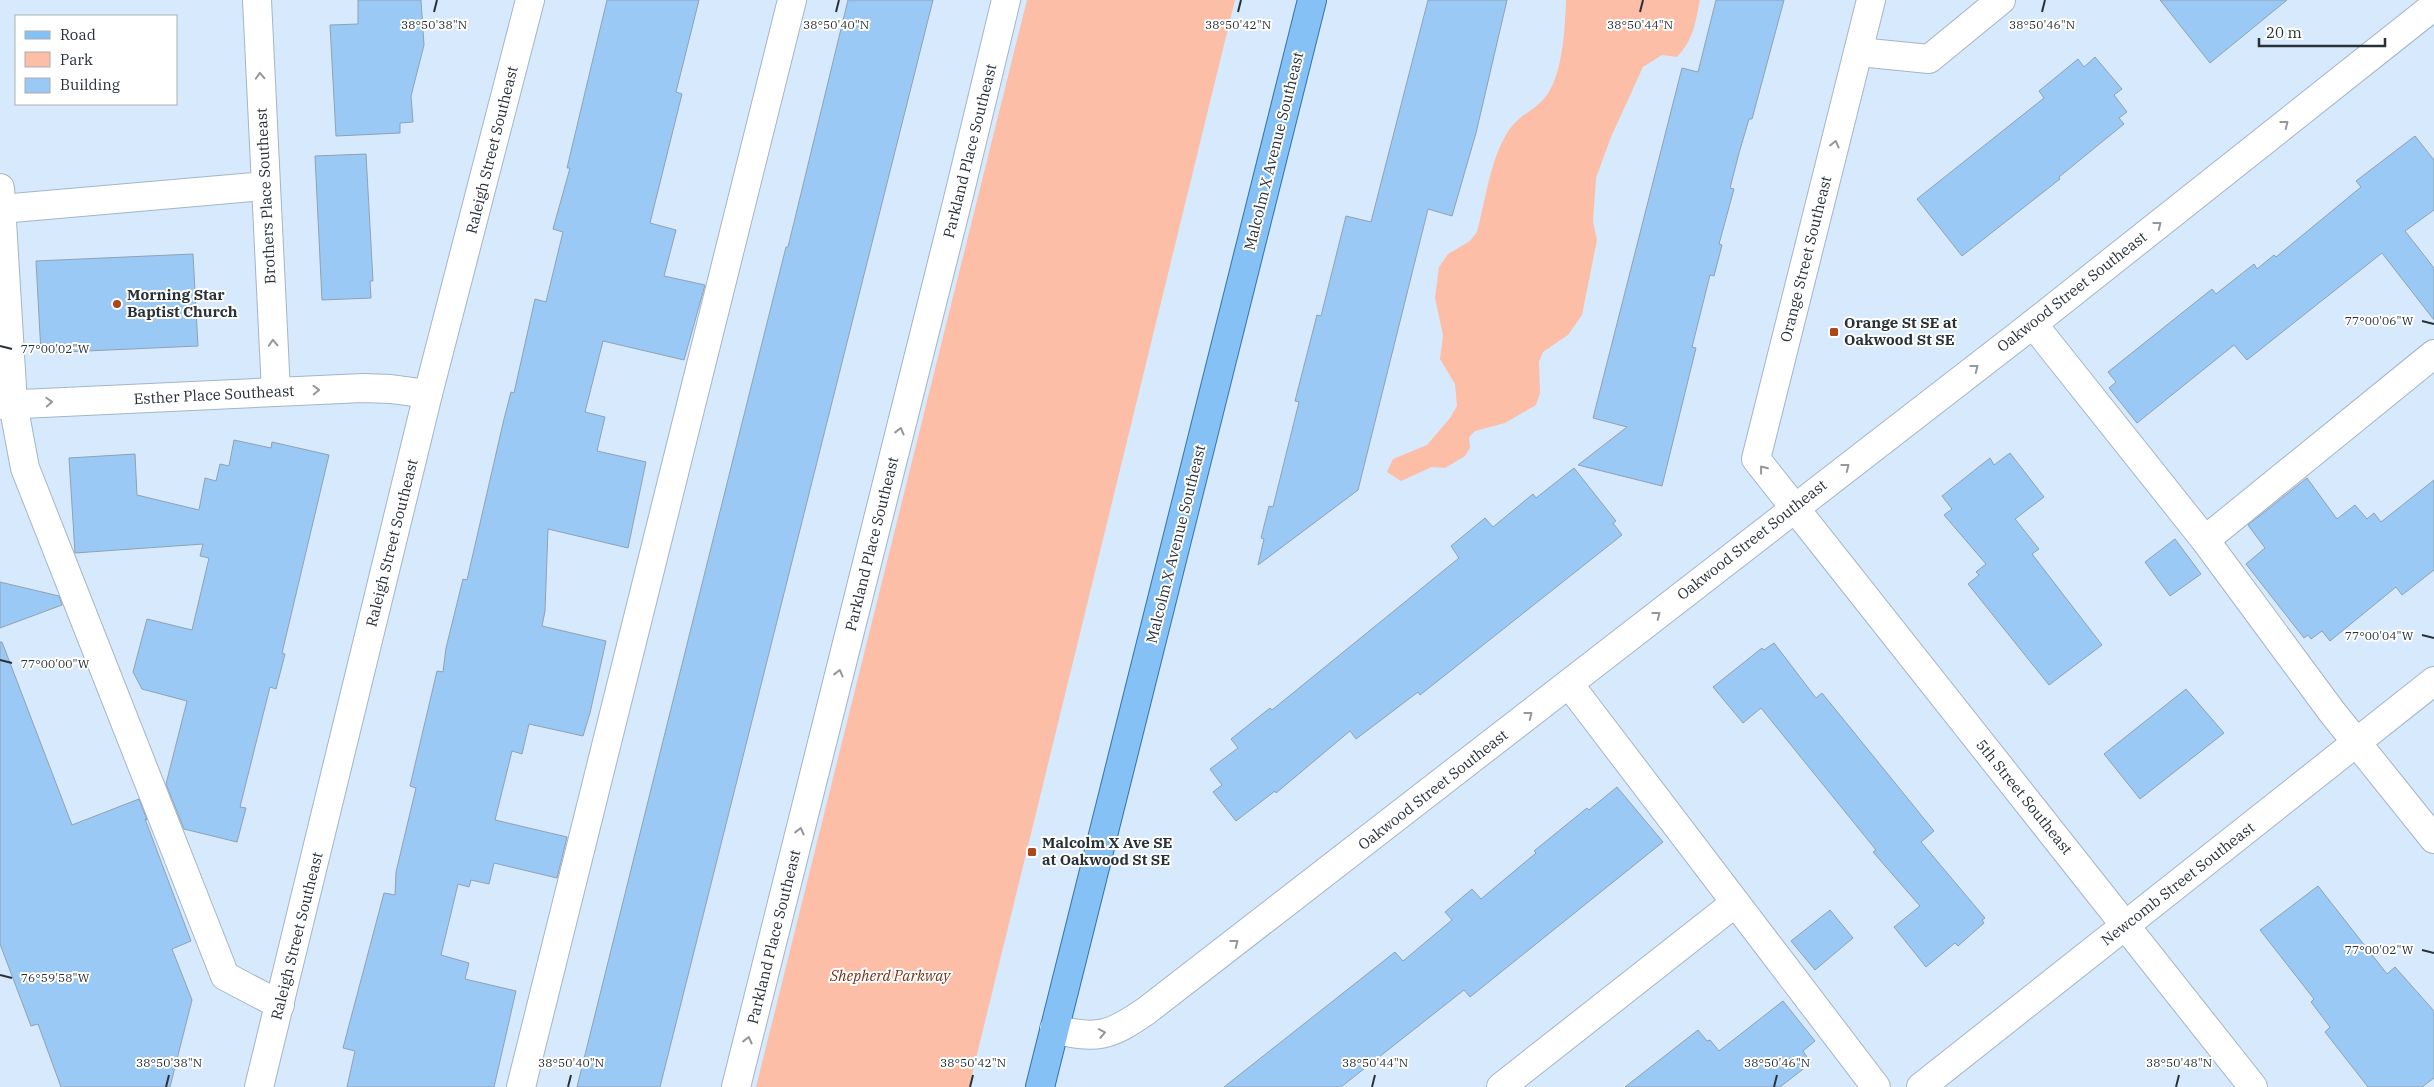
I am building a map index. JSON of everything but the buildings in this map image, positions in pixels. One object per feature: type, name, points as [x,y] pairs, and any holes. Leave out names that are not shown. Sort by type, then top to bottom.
[{"type":"main road","name":"Malcolm X Avenue Southeast","points":[[1040,1087],[1312,0]]},
{"type":"street","name":"Brothers Place Southeast","points":[[257,0],[276,392]]},
{"type":"street","name":"Raleigh Street Southeast","points":[[259,1087],[428,394],[530,0]]},
{"type":"street","points":[[520,1087],[792,0]]},
{"type":"street","name":"Parkland Place Southeast","points":[[736,1087],[955,214],[1006,0]]},
{"type":"street","name":"Orange Street Southeast","points":[[1794,507],[1756,459],[1872,0]]},
{"type":"street","points":[[1858,52],[1929,59],[2001,0]]},
{"type":"street","name":"Oakwood Street Southeast","points":[[1054,1029],[1079,1035],[1097,1035],[1120,1029],[1146,1011],[1569,684],[1794,507],[2033,324],[2434,6]]},
{"type":"street","points":[[265,186],[1,198],[6,404],[25,468],[225,976],[280,1005]]},
{"type":"street","points":[[2033,324],[2205,540],[2356,743],[2434,839]]},
{"type":"street","points":[[2205,540],[2434,354]]},
{"type":"street","name":"Esther Place Southeast","points":[[6,404],[372,388],[428,394]]},
{"type":"street","name":"5th Street Southeast","points":[[1794,507],[2254,1087]]},
{"type":"street","name":"Newcomb Street Southeast","points":[[1921,1087],[2434,681]]},
{"type":"street","points":[[1569,684],[1876,1087]]},
{"type":"street","points":[[1501,1087],[1735,903]]},
{"type":"green space","name":"Shepherd Parkway","points":[[1027,0],[1235,0],[969,1087],[756,1087]]},
{"type":"green space","points":[[1566,0],[1700,0],[1693,30],[1687,44],[1677,57],[1662,55],[1643,67],[1611,137],[1596,178],[1593,222],[1597,240],[1582,315],[1568,335],[1543,352],[1539,362],[1540,393],[1536,405],[1505,423],[1475,431],[1469,437],[1470,448],[1465,456],[1445,468],[1432,467],[1401,481],[1387,472],[1393,459],[1427,445],[1450,418],[1457,406],[1455,384],[1440,359],[1443,335],[1435,298],[1439,267],[1448,254],[1470,241],[1477,232],[1493,166],[1503,141],[1517,121],[1541,102],[1554,82],[1561,54]]},
{"type":"place","name":"Morning Star Baptist Church","points":[[117,304]]},
{"type":"place","name":"Orange St SE at Oakwood St SE","points":[[1834,332]]},
{"type":"place","name":"Malcolm X Ave SE at Oakwood St SE","points":[[1032,852]]}]
